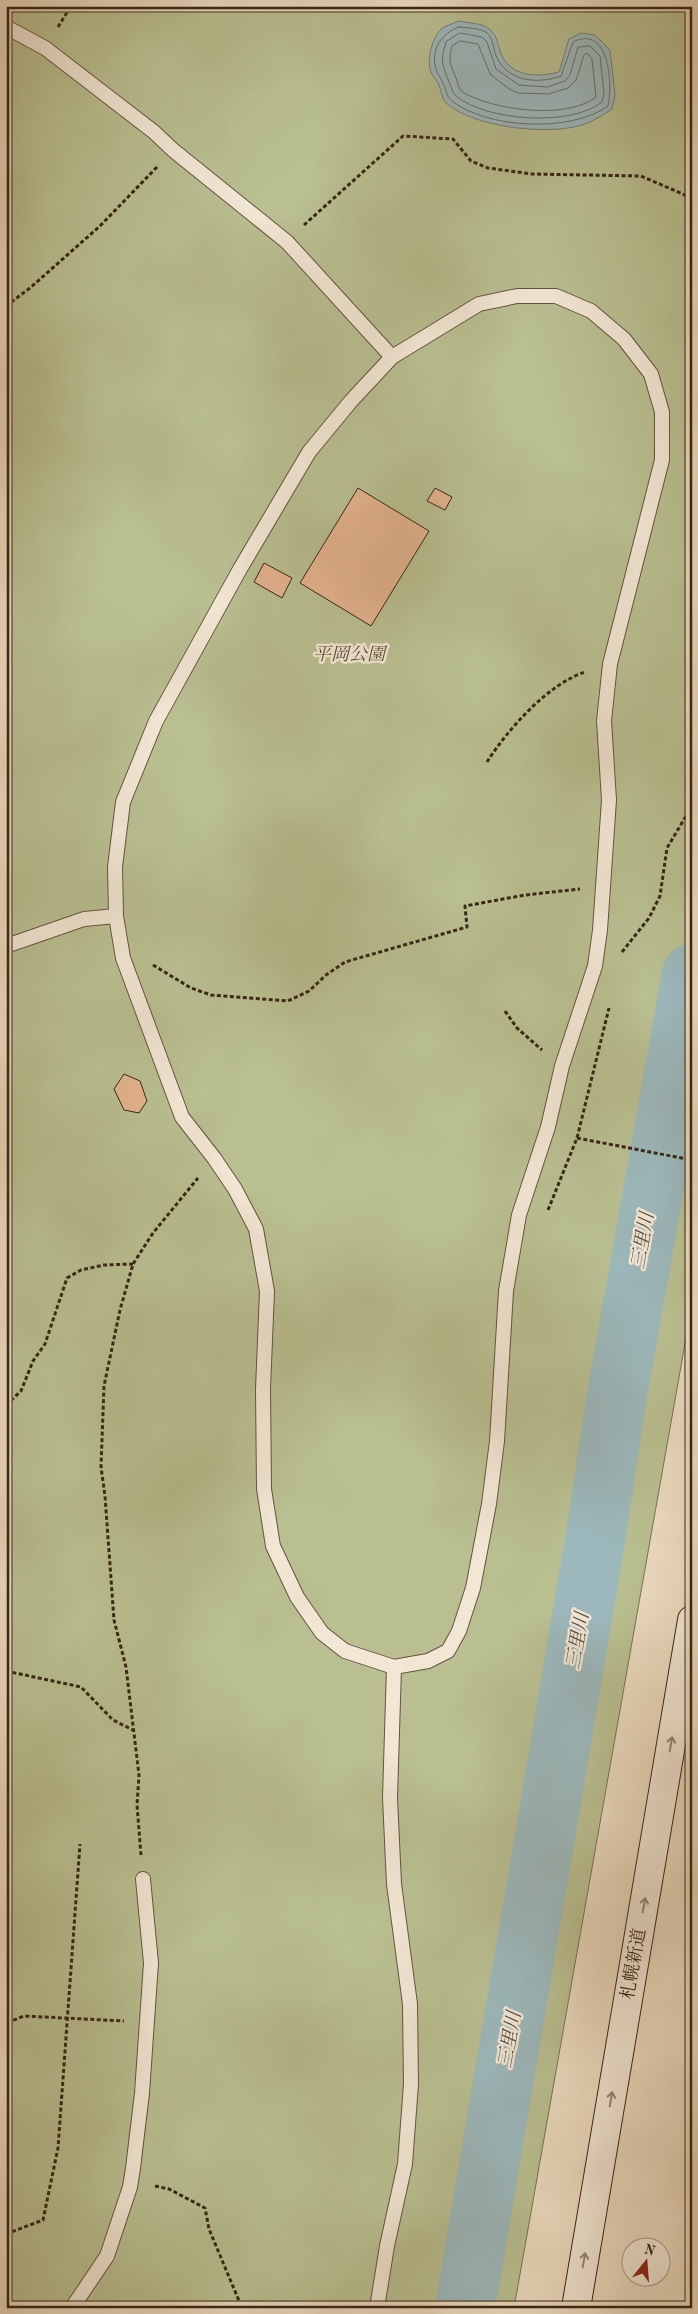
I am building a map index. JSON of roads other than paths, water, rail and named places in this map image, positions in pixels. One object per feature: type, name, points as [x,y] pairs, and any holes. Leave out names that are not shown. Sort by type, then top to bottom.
[{"type":"street","name":"札幌新道","points":[[576,2308],[692,1620]]},
{"type":"lane","points":[[6,27],[45,48],[154,132],[173,150],[288,242],[392,357]]},
{"type":"lane","points":[[517,296],[556,296],[591,311],[624,338],[651,374],[662,412],[662,460],[610,664],[604,721],[609,800],[604,887],[595,966],[562,1066],[548,1127],[518,1215],[506,1291],[497,1441],[489,1504],[473,1588],[459,1631],[448,1651],[428,1661],[394,1667],[345,1651],[322,1633],[297,1597],[273,1546],[264,1489],[263,1389],[267,1291],[256,1229],[235,1189],[214,1158],[182,1118],[129,976],[118,940],[115,867],[123,802],[156,721],[240,569],[309,452],[350,401],[392,357],[479,304],[517,296]]},
{"type":"lane","points":[[6,946],[84,919],[116,916]]},
{"type":"lane","points":[[377,2308],[387,2246],[405,2164],[411,2084],[410,2004],[394,1884],[390,1788],[394,1667]]},
{"type":"lane","points":[[72,2308],[107,2256],[131,2181],[142,2093],[150,1963],[143,1879]]},
{"type":"water","points":[[459,21],[478,24],[488,28],[495,36],[504,60],[517,71],[533,75],[559,72],[569,39],[581,33],[595,35],[610,50],[615,95],[612,109],[583,125],[547,130],[509,127],[473,118],[458,111],[446,103],[439,85],[431,72],[429,60],[431,47],[440,30]]},
{"type":"waterway","name":"三里川","points":[[465,2308],[595,1541],[616,1400],[692,974]]},
{"type":"park label","name":"平岡公園","points":[[349,655]]}]
